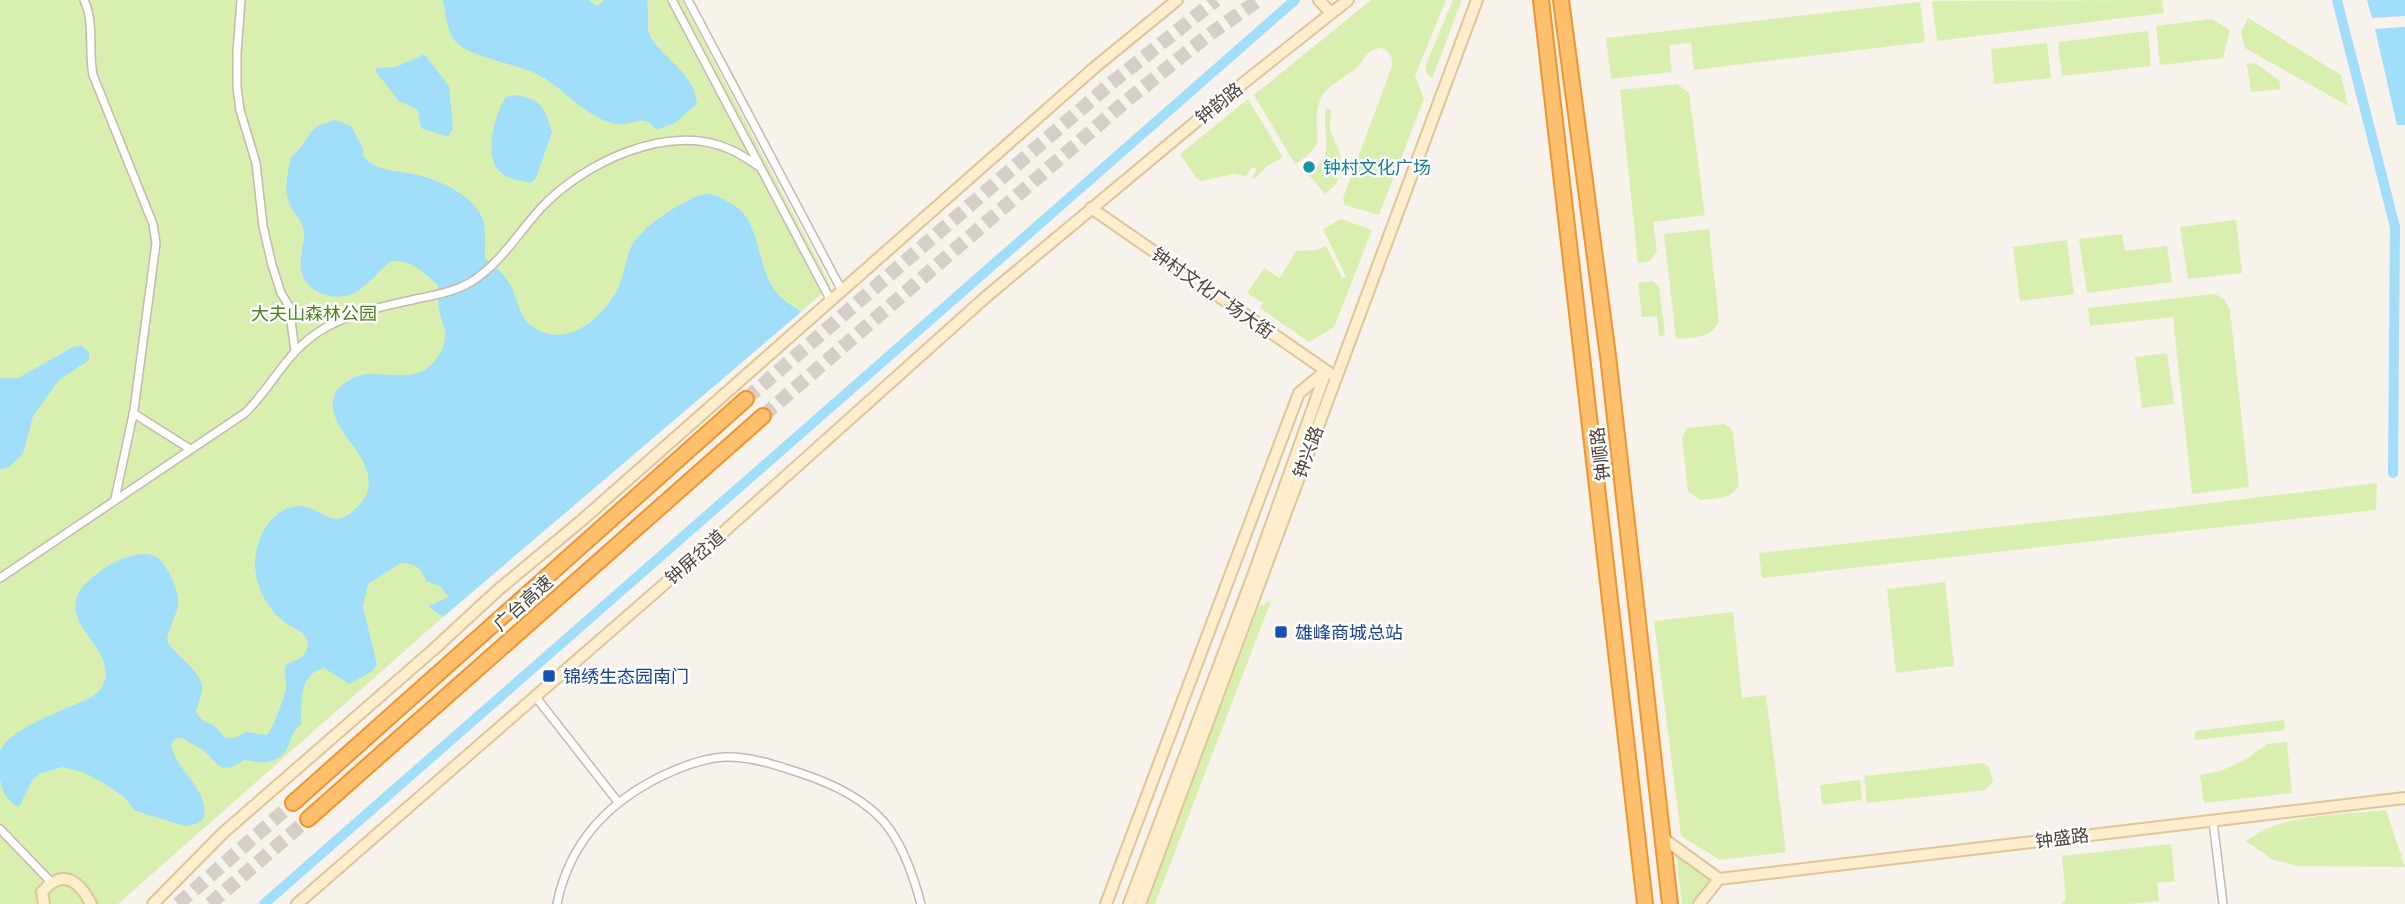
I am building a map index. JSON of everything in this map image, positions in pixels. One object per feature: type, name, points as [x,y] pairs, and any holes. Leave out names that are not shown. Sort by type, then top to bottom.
[{"type":"highway","name":"钟顺路","points":[[1541,0],[1565,227],[1645,904]]},
{"type":"highway","name":"钟顺路","points":[[1561,0],[1592,226],[1670,904]]},
{"type":"highway","points":[[1565,227],[1592,226]]},
{"type":"highway","name":"广台高速","points":[[293,803],[746,399]]},
{"type":"highway","name":"广台高速","points":[[308,819],[763,416]]},
{"type":"main road","points":[[153,904],[223,833],[498,590],[582,521],[841,289],[1094,68],[1178,0]]},
{"type":"main road","name":"钟韵路","points":[[1091,208],[1348,0]]},
{"type":"main road","name":"钟兴路","points":[[1129,904],[1330,374],[1478,0]]},
{"type":"main road","points":[[1321,2],[1331,13]]},
{"type":"main road","name":"钟村文化广场大街","points":[[1091,208],[1330,374]]},
{"type":"main road","name":"钟屏岔道","points":[[297,904],[709,545],[987,296],[1091,208]]},
{"type":"main road","points":[[1106,904],[1299,393],[1330,374]]},
{"type":"main road","name":"钟兴路","points":[[1140,904],[1263,576],[1330,374]]},
{"type":"main road","name":"钟盛路","points":[[1719,879],[2405,798]]},
{"type":"main road","points":[[1664,839],[1719,879],[1699,904]]},
{"type":"main road","points":[[44,904],[42,892],[52,883],[66,879],[84,888],[92,904]]},
{"type":"street","points":[[84,0],[90,20],[89,55],[93,75],[153,224],[156,243],[133,413],[115,500]]},
{"type":"street","points":[[241,0],[237,52],[240,110],[256,163],[263,226],[278,284],[289,306],[295,351]]},
{"type":"street","points":[[672,0],[830,299]]},
{"type":"street","points":[[688,0],[841,289]]},
{"type":"street","points":[[0,578],[245,413],[256,402],[283,363],[323,329],[374,309],[444,294],[471,282],[496,260],[541,208],[587,170],[625,152],[665,142],[709,143],[728,148],[761,168]]},
{"type":"street","points":[[133,413],[190,449]]},
{"type":"street","points":[[535,696],[618,802]]},
{"type":"street","points":[[556,904],[573,856],[585,836],[618,802],[678,768],[726,757],[746,759],[814,778],[856,798],[872,809],[886,824],[907,865],[921,904]]},
{"type":"street","points":[[2213,821],[2223,904]]},
{"type":"street","points":[[0,829],[52,883]]},
{"type":"green space","name":"大夫山森林公园","points":[[0,0],[682,0],[831,286],[443,617],[118,904],[0,904]]},
{"type":"green space","points":[[1371,0],[1446,0],[1415,76],[1424,99],[1379,215],[1345,205],[1343,198],[1392,66],[1387,51],[1377,48],[1370,52],[1353,71],[1325,91],[1317,114],[1316,143],[1313,150],[1295,164],[1254,95]]},
{"type":"green space","points":[[1453,0],[1462,0],[1432,78],[1425,67]]},
{"type":"green space","points":[[2162,0],[2164,13],[1937,41],[1932,1]]},
{"type":"green space","points":[[1920,2],[1925,42],[1694,70],[1691,43],[1669,45],[1672,72],[1611,79],[1606,38]]},
{"type":"green space","points":[[2248,18],[2341,75],[2348,106],[2245,48],[2241,32]]},
{"type":"green space","points":[[2212,19],[2230,30],[2223,58],[2160,65],[2156,26]]},
{"type":"green space","points":[[2148,31],[2151,66],[2062,76],[2058,42]]},
{"type":"green space","points":[[2047,43],[2051,78],[1994,84],[1991,49]]},
{"type":"green space","points":[[2255,63],[2279,80],[2281,89],[2251,92],[2247,64]]},
{"type":"green space","points":[[1677,84],[1689,93],[1705,215],[1653,222],[1657,251],[1650,261],[1638,263],[1620,90]]},
{"type":"green space","points":[[1248,99],[1283,157],[1267,166],[1254,179],[1252,178],[1257,169],[1252,167],[1246,176],[1232,174],[1202,181],[1197,179],[1180,154]]},
{"type":"green space","points":[[1326,108],[1331,110],[1330,130],[1340,153],[1342,169],[1336,184],[1325,194],[1309,175],[1318,167],[1326,152]]},
{"type":"green space","points":[[1341,219],[1372,230],[1334,327],[1309,342],[1260,308],[1263,303],[1247,293],[1264,268],[1280,278],[1296,251],[1316,250],[1326,246],[1342,278],[1346,277],[1323,229]]},
{"type":"green space","points":[[2236,220],[2242,273],[2188,279],[2180,227]]},
{"type":"green space","points":[[1709,229],[1719,320],[1707,334],[1676,339],[1664,234]]},
{"type":"green space","points":[[2122,234],[2125,251],[2167,246],[2172,282],[2087,293],[2079,239]]},
{"type":"green space","points":[[2067,240],[2074,294],[2020,301],[2013,247]]},
{"type":"green space","points":[[1652,281],[1659,286],[1665,335],[1659,336],[1657,316],[1642,317],[1638,283]]},
{"type":"green space","points":[[2215,294],[2224,299],[2230,310],[2249,487],[2192,494],[2173,317],[2090,326],[2088,308]]},
{"type":"green space","points":[[2167,353],[2174,404],[2142,408],[2135,357]]},
{"type":"green space","points":[[1724,424],[1730,427],[1733,433],[1739,485],[1728,496],[1700,500],[1688,491],[1682,438],[1687,428]]},
{"type":"green space","points":[[2377,483],[2376,510],[1762,578],[1759,553]]},
{"type":"green space","points":[[1945,582],[1954,666],[1896,673],[1887,589]]},
{"type":"green space","points":[[1271,601],[1155,904],[1146,904],[1259,606]]},
{"type":"green space","points":[[1733,612],[1742,698],[1766,695],[1786,852],[1720,860],[1681,836],[1654,621]]},
{"type":"green space","points":[[2284,720],[2285,730],[2195,740],[2195,731]]},
{"type":"green space","points":[[2287,742],[2292,793],[2204,803],[2200,775],[2221,771],[2248,758],[2267,744]]},
{"type":"green space","points":[[1983,763],[1989,767],[1993,781],[1986,790],[1867,803],[1864,776]]},
{"type":"green space","points":[[1860,780],[1862,800],[1822,805],[1820,785]]},
{"type":"green space","points":[[2386,810],[2405,867],[2298,866],[2273,860],[2246,841],[2277,825],[2294,820]]},
{"type":"green space","points":[[2171,844],[2175,881],[2157,883],[2159,901],[2061,904],[2066,900],[2062,856]]},
{"type":"green space","points":[[1676,854],[1710,881],[1691,904],[1682,904]]},
{"type":"water","points":[[443,0],[588,0],[598,6],[604,0],[647,0],[648,30],[651,38],[691,84],[697,104],[675,123],[656,130],[643,121],[617,124],[605,121],[535,73],[474,53],[459,45],[449,30]]},
{"type":"water","points":[[2367,0],[2405,0],[2405,16],[2372,18]]},
{"type":"water","points":[[2405,27],[2405,125],[2397,125],[2375,29]]},
{"type":"water","points":[[424,54],[449,86],[453,128],[448,137],[421,128],[418,110],[399,101],[376,72],[376,68],[396,67]]},
{"type":"water","points":[[515,95],[531,99],[541,106],[552,132],[536,178],[531,183],[503,174],[493,160],[493,131],[499,112],[506,97]]},
{"type":"water","points":[[336,120],[351,126],[363,148],[363,156],[375,165],[437,181],[473,204],[483,220],[485,258],[508,282],[528,323],[546,333],[571,333],[593,320],[618,288],[636,239],[666,213],[705,194],[732,204],[747,218],[770,283],[781,298],[801,312],[443,617],[428,606],[449,597],[440,586],[426,581],[414,565],[401,563],[368,584],[363,607],[377,665],[370,673],[349,684],[324,668],[310,676],[303,690],[301,724],[287,749],[278,758],[261,762],[244,760],[232,767],[223,768],[202,749],[176,738],[171,745],[174,755],[202,798],[204,818],[196,824],[185,826],[134,810],[125,798],[107,785],[83,772],[62,767],[39,774],[32,781],[19,807],[14,805],[5,795],[2,786],[0,751],[4,744],[22,730],[90,697],[102,687],[106,675],[105,664],[80,622],[76,600],[87,582],[97,573],[134,555],[145,554],[157,558],[173,581],[178,606],[167,641],[199,677],[202,693],[196,712],[200,717],[215,726],[225,738],[235,738],[246,732],[267,735],[272,727],[285,692],[286,665],[304,655],[308,642],[302,633],[281,620],[260,588],[255,561],[263,532],[275,516],[293,507],[307,507],[338,519],[357,508],[367,494],[369,478],[361,457],[335,418],[333,405],[336,391],[346,382],[365,374],[420,373],[438,356],[445,336],[438,285],[410,264],[390,262],[362,288],[342,297],[316,291],[304,278],[301,265],[304,229],[288,199],[286,187],[291,157],[318,126]]},
{"type":"water","points":[[75,346],[82,346],[89,352],[89,360],[59,380],[33,416],[23,454],[9,467],[0,470],[0,378],[18,378]]},
{"type":"waterway","points":[[264,904],[1295,0]]},
{"type":"waterway","points":[[2337,0],[2395,227],[2393,473]]},
{"type":"tunnel","points":[[746,399],[1110,84],[1216,0]]},
{"type":"tunnel","points":[[763,416],[1125,102],[1207,36],[1259,0]]},
{"type":"tunnel","points":[[178,904],[293,803]]},
{"type":"tunnel","points":[[210,904],[308,819]]},
{"type":"place","name":"钟村文化广场","points":[[1309,167]]},
{"type":"place","name":"雄峰商城总站","points":[[1281,632]]},
{"type":"place","name":"锦绣生态园南门","points":[[549,676]]}]
